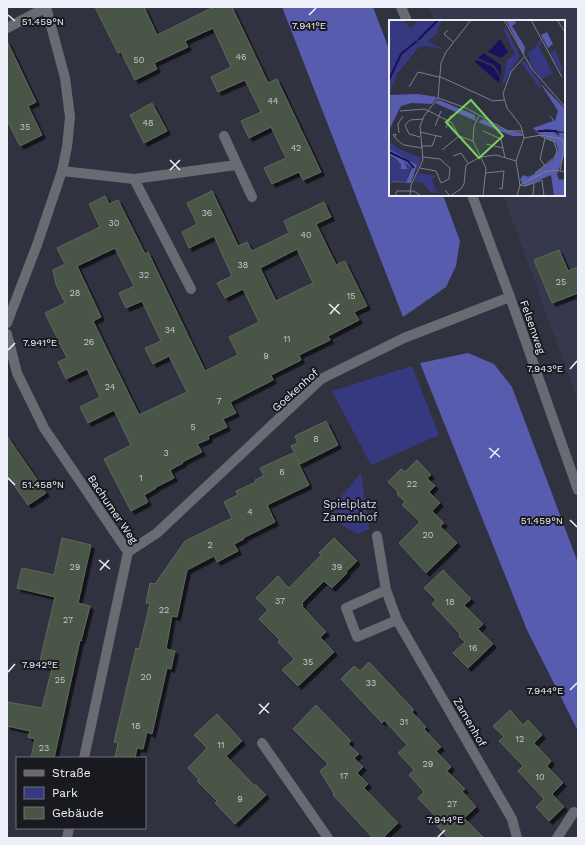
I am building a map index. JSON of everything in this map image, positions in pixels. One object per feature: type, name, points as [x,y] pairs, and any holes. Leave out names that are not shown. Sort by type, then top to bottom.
[{"type":"street","points":[[7,28],[47,7],[65,78],[70,117],[67,147],[62,171],[37,245],[7,323]]},
{"type":"street","points":[[401,7],[407,20]]},
{"type":"street","points":[[224,136],[252,197]]},
{"type":"street","points":[[62,171],[134,179],[236,165]]},
{"type":"street","points":[[134,179],[191,289]]},
{"type":"street","name":"Felsenweg","points":[[472,196],[510,297],[578,490]]},
{"type":"street","name":"Goekenhof","points":[[128,552],[157,533],[321,379],[404,338],[510,297]]},
{"type":"street","name":"Bachumer Weg","points":[[7,334],[17,373],[44,428],[128,552],[84,757]]},
{"type":"street","name":"Zamenhof","points":[[377,536],[386,590],[398,620],[512,819],[517,838]]},
{"type":"street","points":[[386,590],[346,608],[357,637],[398,620]]},
{"type":"street","points":[[262,743],[328,838]]},
{"type":"street","points":[[557,838],[574,812]]},
{"type":"shaded area","points":[[282,7],[373,7],[389,49],[389,196],[443,196],[460,241],[456,266],[446,287],[403,317]]},
{"type":"shaded area","points":[[428,7],[578,7],[578,402],[503,196],[565,196],[565,20],[434,20]]},
{"type":"shaded area","points":[[468,353],[494,364],[512,387],[578,563],[578,731],[527,630],[420,363]]},
{"type":"green space","points":[[412,366],[439,435],[371,465],[332,391]]},
{"type":"green space","name":"Spielplatz Zamenhof","points":[[361,473],[369,529],[358,534],[343,526],[328,512]]},
{"type":"building","points":[[95,7],[144,7],[157,35],[214,7],[232,7],[268,83],[277,79],[321,172],[303,180],[299,172],[272,184],[264,168],[286,158],[271,127],[249,138],[241,121],[261,112],[245,80],[218,92],[211,77],[231,67],[213,28],[185,41],[188,47],[154,63],[157,69],[135,80],[121,52],[118,53]]},
{"type":"building","points":[[7,41],[36,102],[28,106],[42,135],[20,146],[7,120]]},
{"type":"building","points":[[152,103],[167,131],[144,143],[130,115]]},
{"type":"building","points":[[212,191],[238,246],[247,242],[252,251],[289,233],[284,221],[324,202],[331,217],[316,224],[336,265],[345,261],[367,306],[354,312],[359,320],[328,336],[330,340],[299,355],[301,360],[271,375],[273,380],[230,402],[236,413],[223,419],[227,427],[208,436],[209,439],[197,444],[202,452],[170,470],[174,478],[144,495],[148,502],[131,511],[104,459],[131,445],[114,410],[88,423],[80,407],[100,397],[87,369],[66,379],[58,362],[67,358],[45,313],[65,303],[56,284],[53,270],[65,264],[57,248],[100,227],[89,204],[105,196],[109,204],[118,200],[145,254],[148,252],[205,371],[238,355],[229,337],[259,322],[243,289],[225,298],[217,283],[232,276],[214,236],[189,248],[182,232],[197,224],[187,203]],"holes":[[[115,248],[134,286],[119,293],[126,308],[142,301],[161,341],[145,348],[153,364],[169,356],[187,392],[139,415],[93,321],[101,317],[77,266]],[[297,249],[313,283],[276,301],[260,268]]]},
{"type":"building","points":[[559,250],[568,271],[578,267],[578,293],[552,303],[534,260]]},
{"type":"building","points":[[326,421],[338,445],[300,464],[291,446],[298,443],[295,436]]},
{"type":"building","points":[[7,436],[46,493],[28,505],[7,475]]},
{"type":"building","points":[[293,453],[309,485],[267,505],[275,522],[234,544],[238,551],[217,562],[214,556],[187,570],[177,617],[172,616],[166,649],[175,651],[171,669],[167,668],[152,734],[147,732],[143,749],[137,748],[135,757],[115,757],[118,743],[114,742],[136,648],[139,649],[150,603],[146,603],[150,583],[155,584],[185,541],[232,518],[224,502],[238,495],[236,491],[256,482],[255,480],[264,476],[260,468]]},
{"type":"building","points":[[417,460],[431,475],[427,478],[435,486],[429,492],[440,503],[432,511],[444,523],[440,526],[457,543],[426,573],[399,543],[420,522],[402,505],[405,502],[388,482],[401,469],[405,472]]},
{"type":"building","points":[[62,538],[91,545],[78,603],[90,606],[81,641],[80,640],[54,757],[31,757],[35,739],[28,737],[30,731],[7,726],[7,702],[42,708],[52,668],[39,665],[55,597],[17,588],[22,568],[54,575]]},
{"type":"building","points":[[334,538],[357,561],[332,588],[324,581],[302,603],[302,606],[326,632],[320,637],[334,652],[298,686],[282,670],[294,659],[278,642],[280,640],[259,619],[268,610],[256,598],[278,576],[289,588],[321,555],[319,553]]},
{"type":"building","points":[[443,570],[471,599],[464,605],[483,624],[478,629],[493,644],[468,668],[453,653],[465,642],[459,636],[460,634],[432,604],[436,600],[424,588]]},
{"type":"building","points":[[369,662],[414,710],[412,712],[426,727],[424,729],[441,747],[436,751],[451,767],[447,771],[465,789],[462,791],[476,807],[464,818],[484,838],[448,838],[431,819],[435,816],[418,798],[424,792],[409,775],[414,770],[398,753],[407,745],[384,720],[382,723],[341,679],[354,666],[360,671]]},
{"type":"building","points":[[316,705],[351,741],[348,744],[359,754],[354,758],[363,767],[357,773],[368,784],[364,788],[398,823],[383,838],[373,838],[333,795],[334,794],[320,771],[328,764],[293,729]]},
{"type":"building","points":[[510,710],[523,725],[528,720],[542,735],[534,743],[551,761],[547,766],[563,783],[552,794],[564,807],[549,821],[536,807],[544,799],[518,771],[523,766],[499,741],[504,737],[493,726]]},
{"type":"building","points":[[217,714],[242,741],[226,756],[254,785],[256,785],[266,795],[235,824],[215,803],[217,801],[197,781],[199,780],[188,768],[207,748],[194,735]]}]
